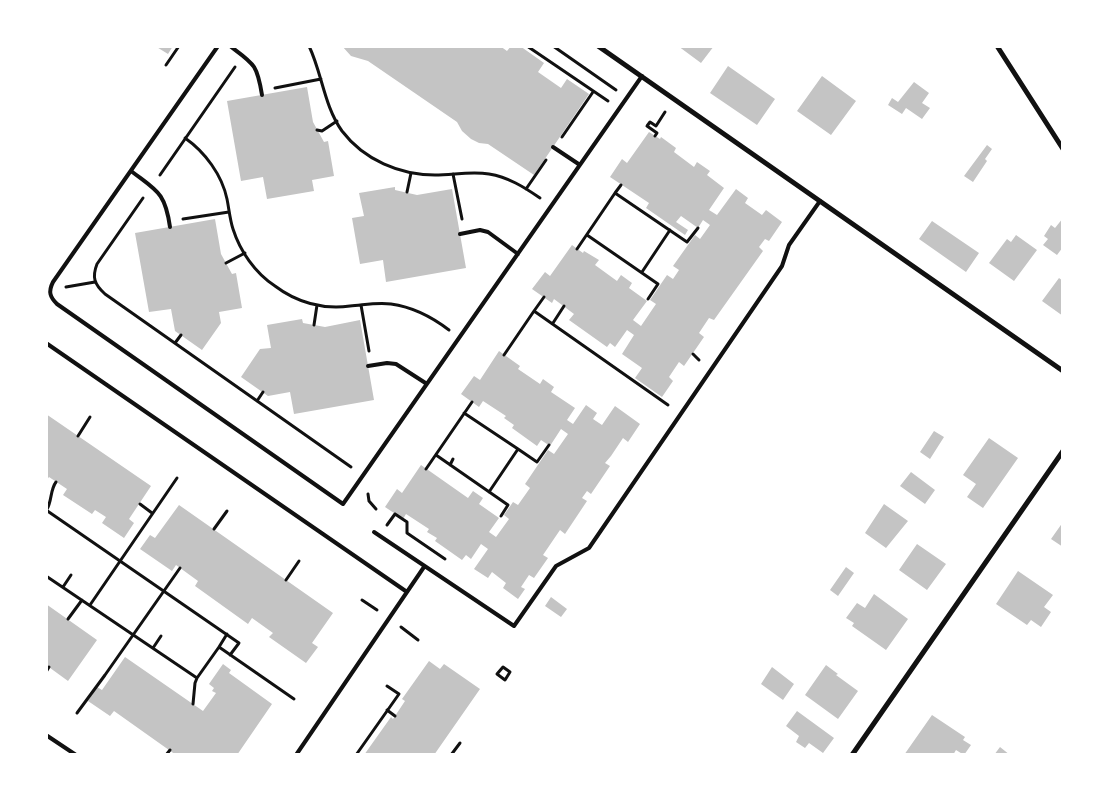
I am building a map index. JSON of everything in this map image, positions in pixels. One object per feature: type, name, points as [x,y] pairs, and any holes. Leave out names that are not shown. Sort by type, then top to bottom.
[{"type":"street","points":[[598,46],[1063,371]]},
{"type":"street","points":[[998,46],[1063,149]]},
{"type":"street","points":[[852,755],[1063,451]]},
{"type":"lane","points":[[218,46],[50,289],[50,295],[58,304],[344,504],[642,76]]},
{"type":"lane","points":[[230,46],[256,68],[262,93]]},
{"type":"lane","points":[[553,147],[580,165]]},
{"type":"lane","points":[[131,171],[163,198],[170,227]]},
{"type":"lane","points":[[374,532],[514,626],[556,566],[589,548],[782,266],[789,245],[820,201]]},
{"type":"lane","points":[[463,233],[480,230],[488,232],[518,254]]},
{"type":"lane","points":[[46,343],[407,592]]},
{"type":"lane","points":[[370,366],[387,363],[396,364],[428,384]]},
{"type":"lane","points":[[296,755],[424,567]]},
{"type":"lane","points":[[46,735],[76,755]]},
{"type":"path","points":[[166,65],[179,46]]},
{"type":"path","points":[[309,46],[322,79],[325,94],[337,121],[354,145],[368,155],[388,166],[411,174],[487,173],[504,177],[526,188],[552,206]]},
{"type":"path","points":[[527,46],[609,102]]},
{"type":"path","points":[[553,46],[626,98]]},
{"type":"path","points":[[243,56],[97,264],[93,274],[96,286],[104,294],[374,483],[368,495],[369,501],[376,509]]},
{"type":"path","points":[[262,93],[322,79]]},
{"type":"path","points":[[317,130],[322,131],[337,121]]},
{"type":"path","points":[[655,136],[656,133],[647,126],[650,122],[656,126],[658,124]]},
{"type":"path","points":[[185,138],[196,145],[219,177],[227,198],[232,228],[239,245],[256,270],[274,286],[298,300],[317,305],[333,307],[390,304],[406,307],[438,322],[459,339]]},
{"type":"path","points":[[407,192],[411,174]]},
{"type":"path","points":[[453,174],[463,233]]},
{"type":"path","points":[[577,249],[621,185]]},
{"type":"path","points":[[615,193],[687,242],[698,228]]},
{"type":"path","points":[[169,220],[229,212]]},
{"type":"path","points":[[642,272],[670,230]]},
{"type":"path","points":[[587,235],[602,242],[658,284],[648,299]]},
{"type":"path","points":[[226,263],[245,253]]},
{"type":"path","points":[[50,289],[95,282]]},
{"type":"path","points":[[504,355],[544,297]]},
{"type":"path","points":[[314,325],[317,305]]},
{"type":"path","points":[[360,305],[370,366]]},
{"type":"path","points":[[553,323],[564,306]]},
{"type":"path","points":[[534,311],[668,405]]},
{"type":"path","points":[[175,343],[181,335]]},
{"type":"path","points":[[693,354],[699,360],[694,367]]},
{"type":"path","points":[[257,401],[263,392]]},
{"type":"path","points":[[663,412],[674,397]]},
{"type":"path","points":[[426,469],[472,402]]},
{"type":"path","points":[[464,413],[537,462],[549,445]]},
{"type":"path","points":[[78,436],[90,417]]},
{"type":"path","points":[[489,492],[518,449]]},
{"type":"path","points":[[436,455],[508,505],[501,516]]},
{"type":"path","points":[[450,464],[453,459]]},
{"type":"path","points":[[90,605],[177,478]]},
{"type":"path","points":[[56,482],[52,487],[49,506],[46,510],[239,642],[230,655]]},
{"type":"path","points":[[140,504],[152,513]]},
{"type":"path","points":[[214,529],[227,511]]},
{"type":"path","points":[[395,514],[407,522],[407,533],[446,560]]},
{"type":"path","points":[[286,580],[299,561]]},
{"type":"path","points":[[77,713],[180,568]]},
{"type":"path","points":[[63,587],[71,575]]},
{"type":"path","points":[[46,576],[197,678]]},
{"type":"path","points":[[68,619],[82,600]]},
{"type":"path","points":[[193,704],[197,678],[227,634]]},
{"type":"path","points":[[153,648],[161,636]]},
{"type":"path","points":[[219,647],[294,699]]},
{"type":"path","points":[[46,672],[49,667]]},
{"type":"path","points":[[356,755],[399,694],[387,686]]},
{"type":"path","points":[[387,710],[395,716]]},
{"type":"path","points":[[451,755],[460,743]]},
{"type":"path","points":[[166,755],[170,750]]},
{"type":"building","points":[[155,46],[173,46],[168,54]]},
{"type":"building","points":[[342,46],[500,46],[507,51],[511,46],[520,46],[544,63],[538,72],[561,88],[567,79],[589,94],[534,175],[488,144],[479,143],[471,139],[462,131],[457,122],[368,61],[351,56]]},
{"type":"building","points":[[678,46],[714,46],[701,63]]},
{"type":"building","points":[[728,66],[775,99],[757,125],[710,93]]},
{"type":"building","points":[[822,76],[856,101],[831,135],[797,111]]},
{"type":"building","points":[[914,82],[929,93],[922,103],[930,108],[922,119],[906,108],[902,114],[888,105],[892,98],[898,102]]},
{"type":"building","points":[[307,87],[313,122],[324,142],[328,141],[334,176],[312,180],[314,191],[267,199],[263,177],[241,181],[227,101]]},
{"type":"building","points":[[649,132],[660,139],[661,137],[676,148],[674,152],[694,167],[697,162],[710,171],[707,175],[724,188],[709,210],[717,215],[736,189],[748,198],[745,203],[762,215],[766,210],[782,222],[769,241],[765,239],[759,247],[763,251],[714,320],[709,318],[699,333],[704,337],[684,366],[679,362],[669,377],[673,381],[662,397],[635,378],[642,368],[622,354],[634,335],[627,330],[615,347],[610,343],[607,347],[569,320],[574,314],[554,299],[552,303],[532,289],[545,272],[550,276],[572,245],[583,253],[584,251],[599,260],[595,265],[617,281],[621,275],[632,283],[629,288],[647,301],[633,320],[641,326],[656,304],[650,300],[667,275],[673,279],[679,270],[673,266],[695,235],[700,239],[710,225],[703,220],[698,228],[681,216],[676,222],[688,230],[685,235],[646,208],[649,203],[610,177],[622,159],[627,163]]},
{"type":"building","points":[[987,145],[992,149],[985,159],[987,161],[973,182],[964,176]]},
{"type":"building","points":[[395,187],[395,190],[417,195],[452,189],[466,268],[386,282],[383,260],[360,264],[352,218],[364,216],[359,193]]},
{"type":"building","points":[[1063,218],[1063,247],[1057,255],[1043,245],[1048,239],[1044,236],[1051,225],[1055,228]]},
{"type":"building","points":[[215,219],[221,254],[232,274],[236,273],[242,308],[219,312],[221,323],[202,350],[175,331],[171,309],[149,312],[135,233]]},
{"type":"building","points":[[932,221],[979,253],[966,272],[919,239]]},
{"type":"building","points":[[1016,235],[1037,250],[1014,281],[989,263],[1007,239],[1011,242]]},
{"type":"building","points":[[1059,278],[1063,281],[1063,316],[1042,301]]},
{"type":"building","points":[[302,319],[303,323],[325,327],[360,320],[374,400],[294,414],[290,392],[268,396],[241,377],[260,349],[271,348],[267,325]]},
{"type":"building","points":[[499,351],[520,366],[518,369],[540,384],[543,379],[554,387],[551,392],[575,408],[567,420],[573,424],[586,405],[597,413],[593,419],[602,425],[615,406],[640,424],[628,442],[623,438],[605,463],[610,466],[591,494],[587,491],[582,498],[587,501],[565,534],[560,530],[543,555],[548,558],[534,578],[529,575],[521,587],[525,589],[518,599],[503,588],[506,583],[492,572],[488,578],[474,569],[488,549],[481,544],[471,559],[466,555],[462,560],[435,541],[437,538],[427,532],[429,529],[406,514],[403,519],[385,507],[397,489],[402,493],[421,465],[468,498],[473,491],[483,498],[479,504],[499,518],[489,532],[496,537],[509,519],[504,515],[513,502],[518,505],[530,488],[525,484],[548,450],[554,454],[568,434],[561,429],[550,446],[541,440],[537,446],[512,428],[514,425],[504,418],[506,416],[483,401],[479,407],[461,394],[474,376],[480,380]]},
{"type":"building","points":[[46,414],[151,486],[129,519],[134,523],[124,538],[102,523],[106,517],[95,510],[92,514],[63,495],[67,489],[49,477],[46,481]]},
{"type":"building","points":[[934,431],[944,437],[930,459],[920,452]]},
{"type":"building","points":[[989,438],[1018,458],[983,508],[967,497],[976,484],[963,475]]},
{"type":"building","points":[[911,472],[935,490],[925,504],[900,486]]},
{"type":"building","points":[[884,504],[908,521],[886,548],[865,533]]},
{"type":"building","points":[[179,505],[333,613],[312,643],[318,647],[306,663],[269,637],[273,633],[252,618],[248,624],[195,586],[198,581],[176,565],[172,571],[140,549],[150,535],[155,538]]},
{"type":"building","points":[[1063,522],[1063,547],[1051,539]]},
{"type":"building","points":[[917,544],[946,564],[927,590],[899,570]]},
{"type":"building","points":[[846,567],[854,573],[838,596],[830,590]]},
{"type":"building","points":[[1018,571],[1053,595],[1044,607],[1051,612],[1041,627],[1031,620],[1027,625],[996,604]]},
{"type":"building","points":[[874,594],[908,619],[886,650],[852,626],[854,623],[846,618],[857,603],[865,608]]},
{"type":"building","points":[[551,597],[567,609],[561,617],[545,606]]},
{"type":"building","points":[[46,604],[97,640],[68,681],[46,665]]},
{"type":"building","points":[[125,657],[203,711],[216,693],[212,691],[214,688],[209,684],[223,664],[231,670],[229,673],[272,704],[237,755],[176,755],[114,711],[110,716],[88,701],[97,687],[102,690]]},
{"type":"building","points":[[429,661],[440,669],[444,664],[480,689],[434,755],[364,755],[391,717],[393,719],[405,701],[402,699]]},
{"type":"building","points":[[826,665],[858,691],[838,719],[805,695]]},
{"type":"building","points":[[772,667],[794,684],[783,700],[761,684]]},
{"type":"building","points":[[797,711],[834,738],[823,753],[809,743],[805,748],[796,742],[799,736],[786,726]]},
{"type":"building","points":[[932,715],[965,737],[963,740],[971,745],[964,755],[956,750],[953,755],[904,755]]},
{"type":"building","points":[[1000,747],[1010,755],[994,755]]}]
